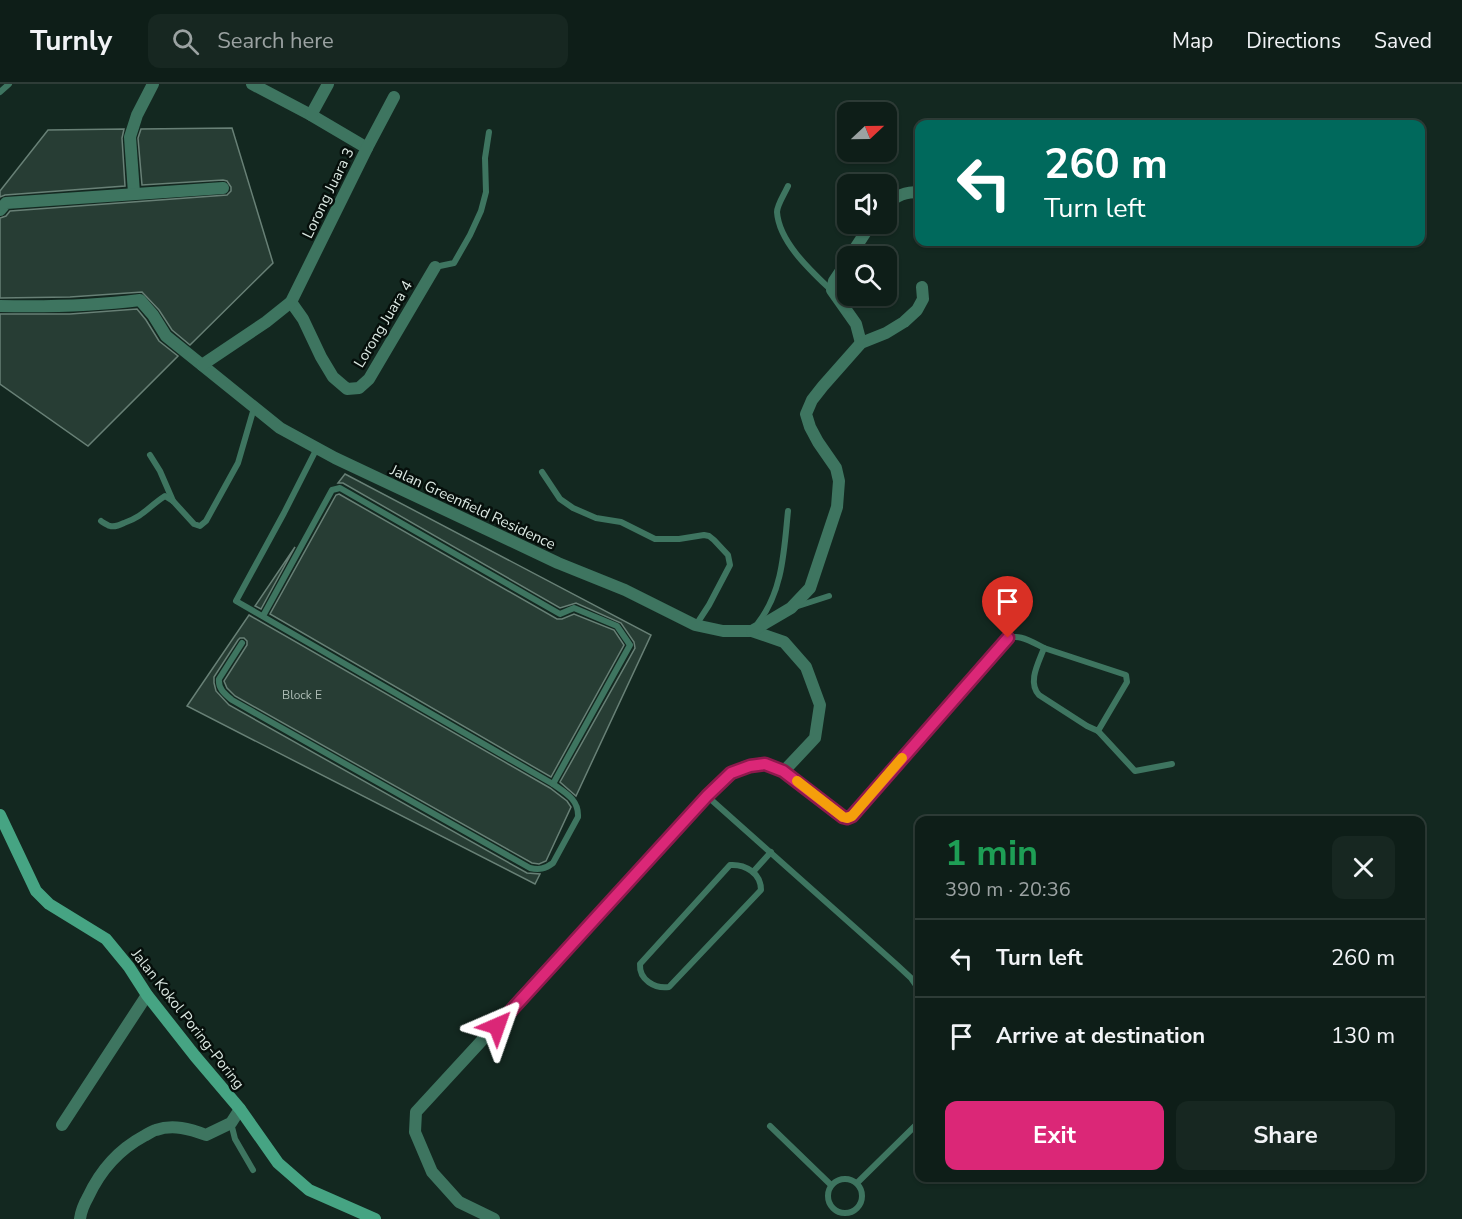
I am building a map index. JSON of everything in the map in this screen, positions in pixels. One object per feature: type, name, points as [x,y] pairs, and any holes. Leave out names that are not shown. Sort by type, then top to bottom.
[{"type":"main road","name":"Jalan Kokol Poring-Poring","points":[[0,815],[36,891],[49,904],[106,939],[195,1056],[240,1109],[278,1164],[309,1190],[375,1219]]},
{"type":"street","points":[[134,193],[130,137],[137,115],[153,84]]},
{"type":"street","points":[[252,84],[367,148]]},
{"type":"street","points":[[311,115],[328,84]]},
{"type":"street","name":"Lorong Juara 3","points":[[291,302],[394,97]]},
{"type":"street","points":[[0,210],[6,202],[223,188]]},
{"type":"street","points":[[897,196],[904,192],[915,192]]},
{"type":"street","name":"Lorong Juara 4","points":[[291,302],[333,377],[347,389],[359,388],[369,379],[435,267]]},
{"type":"street","points":[[837,276],[832,290],[856,324],[861,343]]},
{"type":"street","points":[[752,631],[791,608],[810,588],[837,507],[839,481],[836,468],[818,442],[806,414],[812,400],[861,343],[886,333],[904,322],[917,310],[923,299],[922,288]]},
{"type":"street","name":"Jalan Greenfield Residence","points":[[0,306],[45,308],[140,300],[166,336],[280,428],[335,458],[558,563],[625,590],[695,625],[723,631],[752,631]]},
{"type":"street","points":[[202,365],[267,322],[291,302]]},
{"type":"street","points":[[494,1219],[459,1202],[432,1172],[415,1132],[416,1112],[707,796],[731,773],[750,766],[765,764],[783,771],[815,738],[820,705],[806,667],[784,642],[752,631]]},
{"type":"street","points":[[62,1125],[147,995]]},
{"type":"street","points":[[80,1219],[95,1181],[116,1156],[134,1142],[156,1130],[173,1127],[192,1129],[206,1135],[231,1124],[240,1109]]},
{"type":"lane","points":[[0,92],[9,84]]},
{"type":"lane","points":[[435,267],[454,263],[481,211],[486,192],[485,158],[489,132]]},
{"type":"lane","points":[[788,186],[777,211],[783,236],[809,269],[832,290]]},
{"type":"lane","points":[[101,521],[109,526],[120,525],[144,514],[165,496],[173,501],[194,524],[200,526],[206,521],[238,463],[254,407]]},
{"type":"lane","points":[[242,643],[219,679],[218,685],[232,700],[530,868],[539,870],[553,863],[578,817],[576,803],[572,798],[553,784],[236,601],[317,448]]},
{"type":"lane","points":[[150,455],[173,501]]},
{"type":"lane","points":[[542,472],[560,499],[573,508],[596,518],[621,522],[655,539],[679,540],[704,535],[714,540],[728,555],[730,565],[695,625]]},
{"type":"lane","points":[[263,616],[332,490],[340,488],[560,614],[574,608],[617,626],[630,645],[553,784]]},
{"type":"lane","points":[[752,631],[764,616],[774,597],[783,560],[788,511]]},
{"type":"lane","points":[[791,608],[829,596]]},
{"type":"lane","points":[[783,771],[843,817],[852,816],[1004,641],[1017,636],[1044,648],[1126,675],[1127,682],[1098,730]]},
{"type":"lane","points":[[1044,648],[1034,679],[1034,690],[1039,695],[1087,726],[1098,730],[1135,771],[1172,764]]},
{"type":"lane","points":[[707,796],[897,965],[915,984]]},
{"type":"lane","points":[[753,872],[771,852]]},
{"type":"lane","points":[[730,865],[748,868],[753,872],[761,882],[761,890],[669,987],[661,988],[652,985],[640,970],[640,964],[730,865]]},
{"type":"lane","points":[[231,1124],[235,1139],[253,1170]]},
{"type":"lane","points":[[770,1126],[831,1185]]},
{"type":"lane","points":[[857,1183],[915,1126]]},
{"type":"lane","points":[[839,1179],[849,1179],[857,1183],[862,1192],[861,1202],[855,1210],[846,1213],[836,1211],[830,1204],[827,1194],[831,1185],[839,1179]]},
{"type":"building","points":[[232,128],[273,263],[190,345],[172,330],[159,310],[142,292],[70,297],[0,298],[0,218],[6,216],[10,211],[227,195],[231,187],[227,181],[223,180],[142,185],[138,138],[141,129]]},
{"type":"building","points":[[124,129],[122,138],[125,186],[0,197],[0,191],[48,130]]},
{"type":"building","points":[[137,309],[159,341],[178,356],[88,446],[0,384],[0,314],[70,314]]},
{"type":"building","points":[[345,474],[651,635],[576,796],[560,782],[635,648],[634,642],[621,623],[576,603],[560,608],[343,483],[338,483]]},
{"type":"building","points":[[339,494],[557,619],[574,614],[614,630],[624,645],[551,777],[270,614],[336,495]]},
{"type":"building","points":[[295,547],[261,609],[255,606]]},
{"type":"building","points":[[249,615],[550,788],[567,801],[571,807],[546,861],[539,864],[532,863],[235,696],[224,681],[247,645],[244,638],[238,640],[214,677],[216,691],[229,705],[527,873],[540,874],[535,884],[187,706]]},
{"type":"slow traffic","points":[[797,781],[847,818],[852,816],[902,758]]},
{"type":"route","points":[[497,1026],[707,796],[731,773],[750,766],[765,764],[783,771],[843,817],[852,816],[1008,638]]}]
